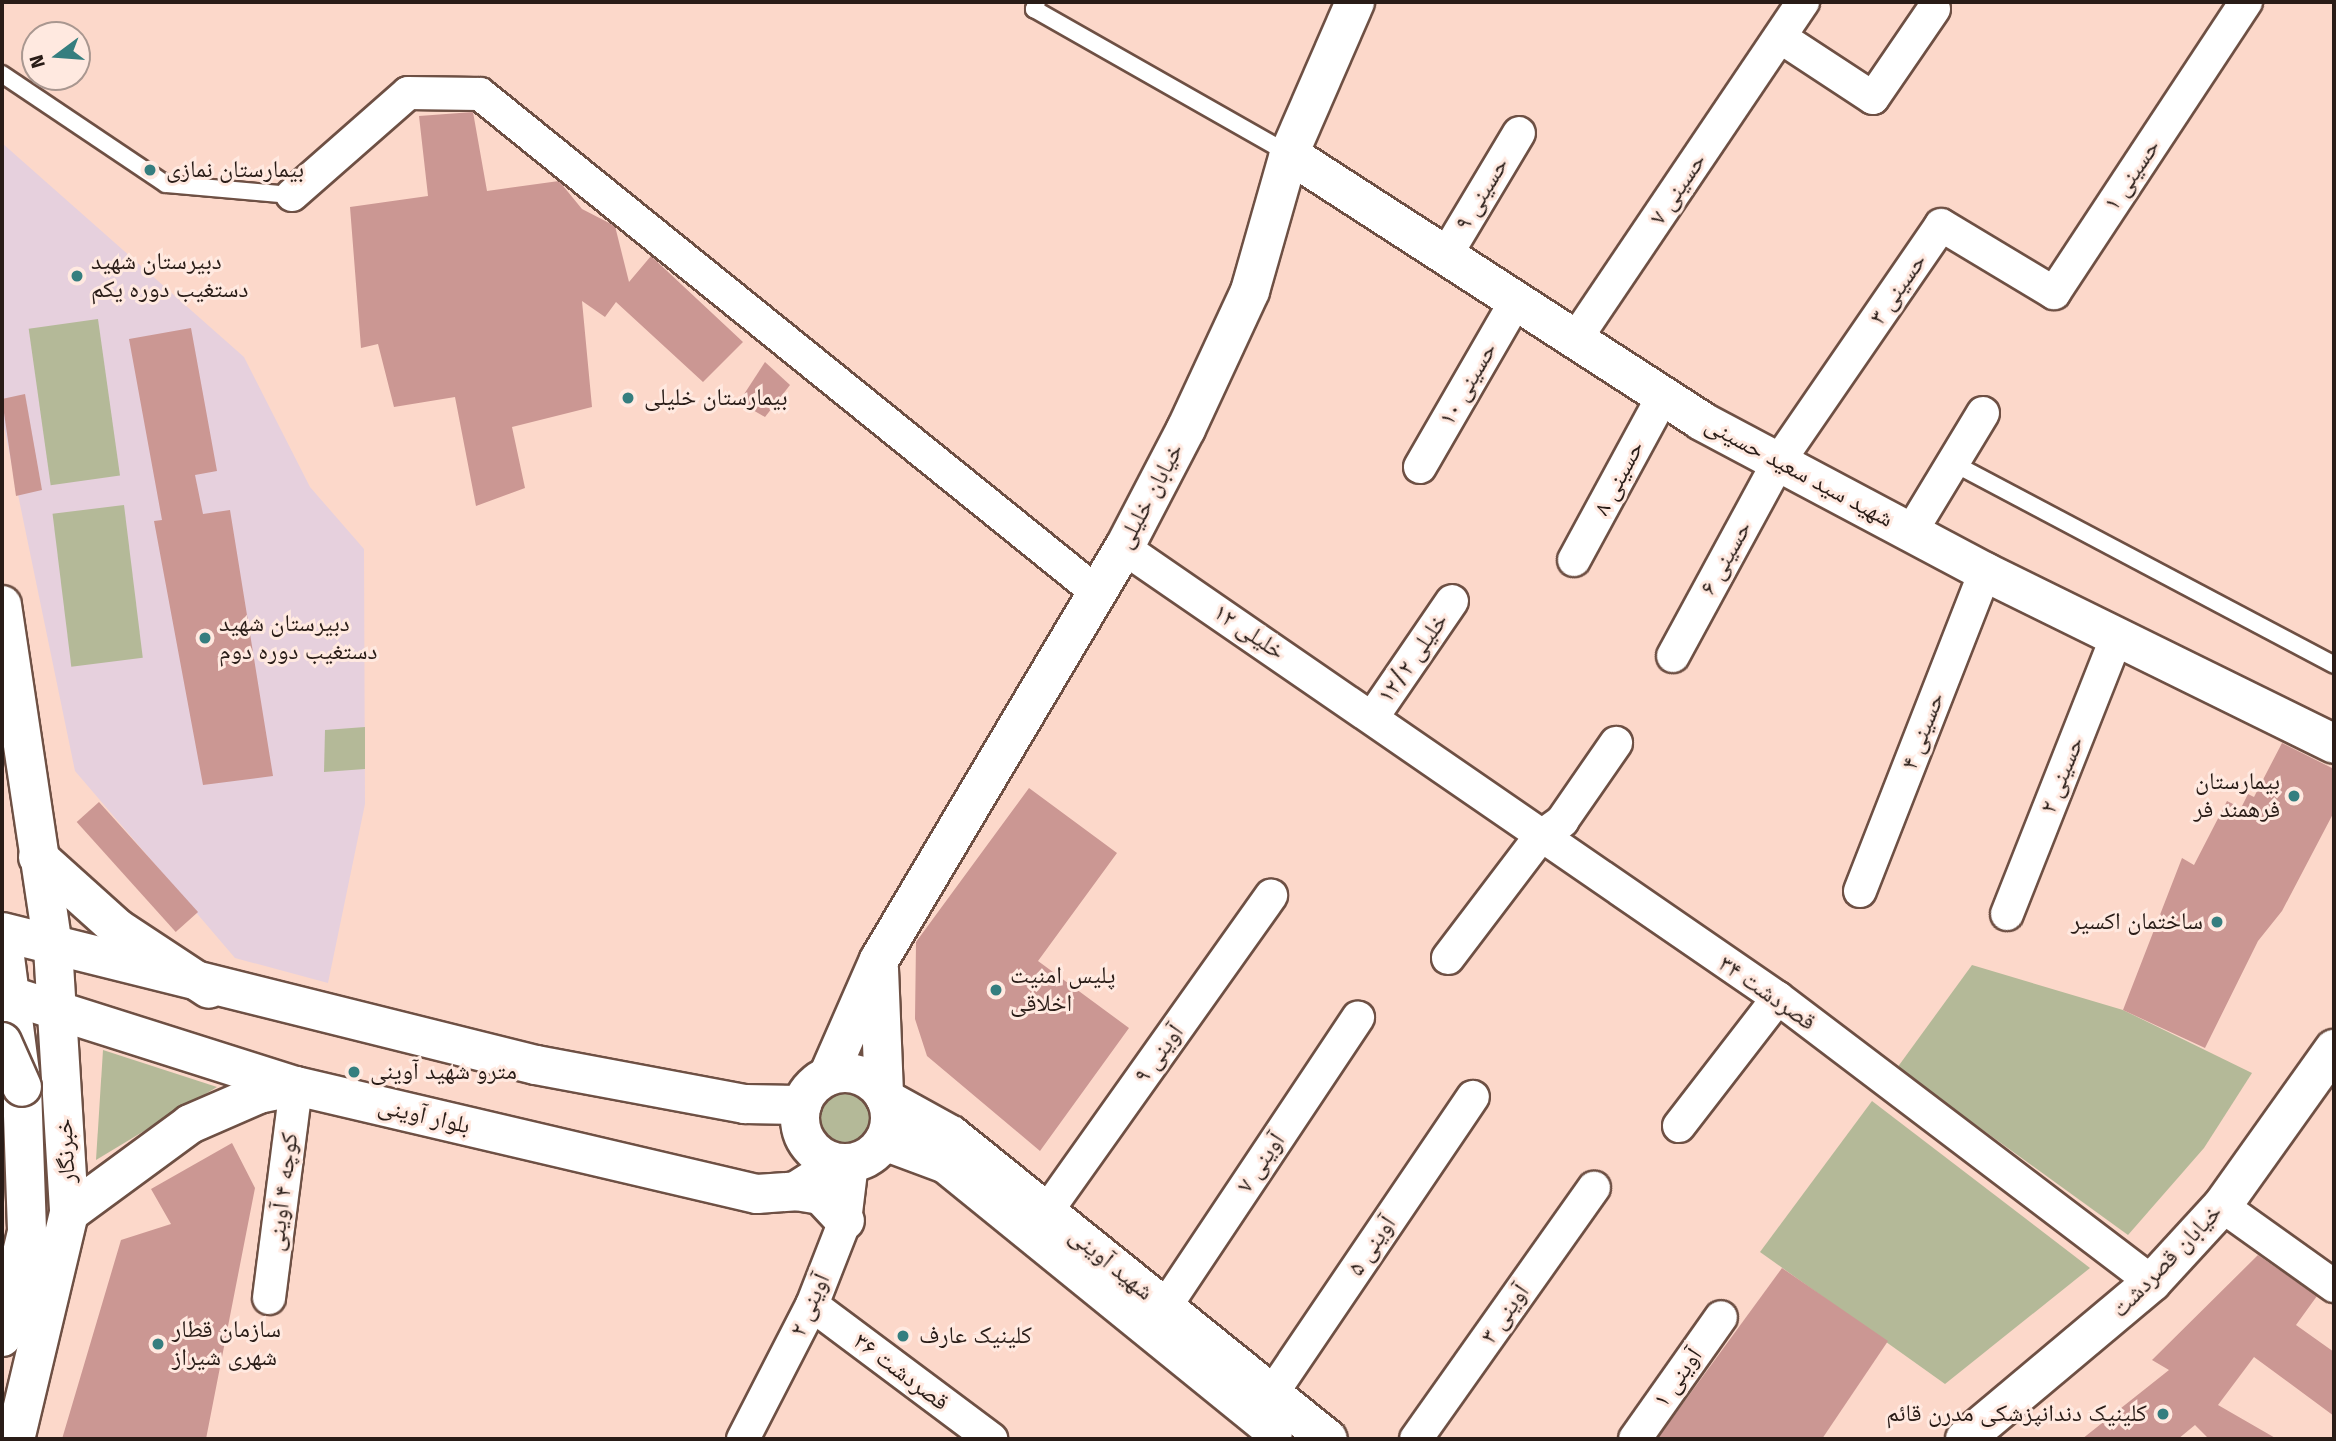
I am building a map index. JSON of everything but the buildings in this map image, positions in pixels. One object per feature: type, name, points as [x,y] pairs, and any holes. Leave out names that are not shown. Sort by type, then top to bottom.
[{"type":"street","name":"خیابان خلیلی","points":[[828,1076],[879,960],[1094,590],[1124,548],[1250,291],[1289,154],[1355,2]]},
{"type":"street","name":"۷ حسینی","points":[[1576,340],[1803,2]]},
{"type":"street","name":"۱ حسینی","points":[[2054,293],[2246,2]]},
{"type":"street","points":[[1780,37],[1873,98],[1934,9]]},
{"type":"street","points":[[292,195],[408,93],[480,94],[1094,590]]},
{"type":"street","name":"۹ حسینی","points":[[1446,255],[1519,134]]},
{"type":"street","name":"شهید سید سعید حسینی","points":[[1289,154],[1663,396],[1985,572],[2334,744]]},
{"type":"street","name":"۳ حسینی","points":[[1779,461],[1941,225],[2054,293]]},
{"type":"street","name":"۱۰ حسینی","points":[[1420,467],[1516,300]]},
{"type":"street","name":"۸ حسینی","points":[[1574,560],[1663,396]]},
{"type":"street","points":[[1911,532],[1983,413]]},
{"type":"street","name":"۶ حسینی","points":[[1673,656],[1779,461]]},
{"type":"street","name":"۱۲ خلیلی","points":[[1124,548],[1374,715]]},
{"type":"street","name":"۴ حسینی","points":[[1860,891],[1985,572]]},
{"type":"street","name":"۱۲/۲ خلیلی","points":[[1374,715],[1452,601]]},
{"type":"street","name":"خبرنگار","points":[[2,605],[53,948],[69,1213],[15,1439]]},
{"type":"street","name":"۲ حسینی","points":[[2007,914],[2117,636]]},
{"type":"street","name":"قصردشت ۳۴","points":[[1374,715],[1539,838],[1778,998],[2152,1282]]},
{"type":"street","points":[[1448,958],[1539,838],[1562,821],[1616,743]]},
{"type":"street","points":[[38,857],[117,928],[209,989]]},
{"type":"street","name":"۹ آوینی","points":[[1046,1211],[1271,896]]},
{"type":"street","points":[[2,933],[209,989],[536,1065],[745,1104],[802,1105]]},
{"type":"street","name":"خبرنگار","points":[[2,933],[5,994],[22,1087],[27,1232],[2,1337]]},
{"type":"street","points":[[879,960],[885,1097],[884,1141],[846,1163],[811,1147],[801,1127],[802,1105],[828,1076],[860,1075],[885,1097]]},
{"type":"street","name":"بلوار آوینی","points":[[5,994],[296,1086],[757,1194],[796,1191],[846,1163]]},
{"type":"street","points":[[1679,1126],[1778,998]]},
{"type":"street","name":"۷ آوینی","points":[[1165,1307],[1358,1018]]},
{"type":"street","points":[[2,1042],[22,1087]]},
{"type":"street","name":"خیابان قصردشت","points":[[1965,1439],[2152,1282],[2222,1206],[2331,1060]]},
{"type":"street","points":[[69,1213],[190,1124],[259,1094],[296,1086]]},
{"type":"street","name":"کوچه ۴ آوینی","points":[[269,1298],[296,1086]]},
{"type":"street","name":"شهید آوینی","points":[[885,1097],[951,1135],[1328,1439]]},
{"type":"street","name":"۵ آوینی","points":[[1271,1395],[1473,1097]]},
{"type":"street","name":"شهید آوینی","points":[[884,1141],[946,1164],[1284,1439]]},
{"type":"street","name":"۲ آوینی","points":[[743,1439],[812,1305],[845,1221],[846,1163]]},
{"type":"street","name":"۳ آوینی","points":[[1416,1439],[1594,1188]]},
{"type":"street","points":[[796,1191],[821,1195],[845,1221]]},
{"type":"street","points":[[2222,1206],[2334,1286]]},
{"type":"street","name":"۳۶ قصردشت","points":[[812,1305],[991,1439]]},
{"type":"street","name":"۱ آوینی","points":[[1635,1439],[1721,1317]]},
{"type":"lane","points":[[1037,2],[1034,9],[1289,154]]},
{"type":"lane","points":[[2,74],[166,184],[292,195]]},
{"type":"lane","points":[[1953,463],[2334,665]]},
{"type":"shaded area","name":"دبیرستان شهید دستغیب دوره دوم","points":[[2,143],[244,357],[310,487],[364,549],[365,804],[328,983],[235,958],[75,771],[2,417]]},
{"type":"green space","points":[[98,319],[120,475],[51,485],[29,329]]},
{"type":"green space","points":[[124,505],[143,658],[71,667],[53,514]]},
{"type":"green space","points":[[365,727],[365,769],[324,772],[325,730]]},
{"type":"green space","points":[[1972,965],[2123,1010],[2252,1073],[2204,1148],[2128,1235],[1897,1068]]},
{"type":"green space","points":[[103,1050],[217,1087],[96,1160]]},
{"type":"green space","points":[[850,1085],[868,1094],[875,1105],[875,1131],[868,1142],[857,1149],[838,1151],[820,1142],[813,1131],[811,1112],[820,1094],[831,1087]]},
{"type":"green space","points":[[1872,1101],[2090,1268],[1945,1384],[1760,1252]]},
{"type":"place","name":"بیمارستان نمازی","points":[[150,170]]},
{"type":"place","name":"دبیرستان شهید دستغیب دوره یکم","points":[[77,276]]},
{"type":"place","name":"بیمارستان خلیلی","points":[[628,398]]},
{"type":"place","name":"دبیرستان شهید دستغیب دوره دوم","points":[[205,638]]},
{"type":"place","name":"بیمارستان فرهمند فر","points":[[2294,796]]},
{"type":"place","name":"ساختمان اکسیر","points":[[2217,922]]},
{"type":"place","name":"پلیس امنیت اخلاقی","points":[[996,990]]},
{"type":"place","name":"مترو شهید آوینی","points":[[354,1072]]},
{"type":"place","name":"کلینیک عارف","points":[[903,1336]]},
{"type":"place","name":"سازمان قطار شهری شیراز","points":[[158,1344]]},
{"type":"place","name":"کلینیک دندانپزشکی مدرن قائم","points":[[2163,1414]]}]
